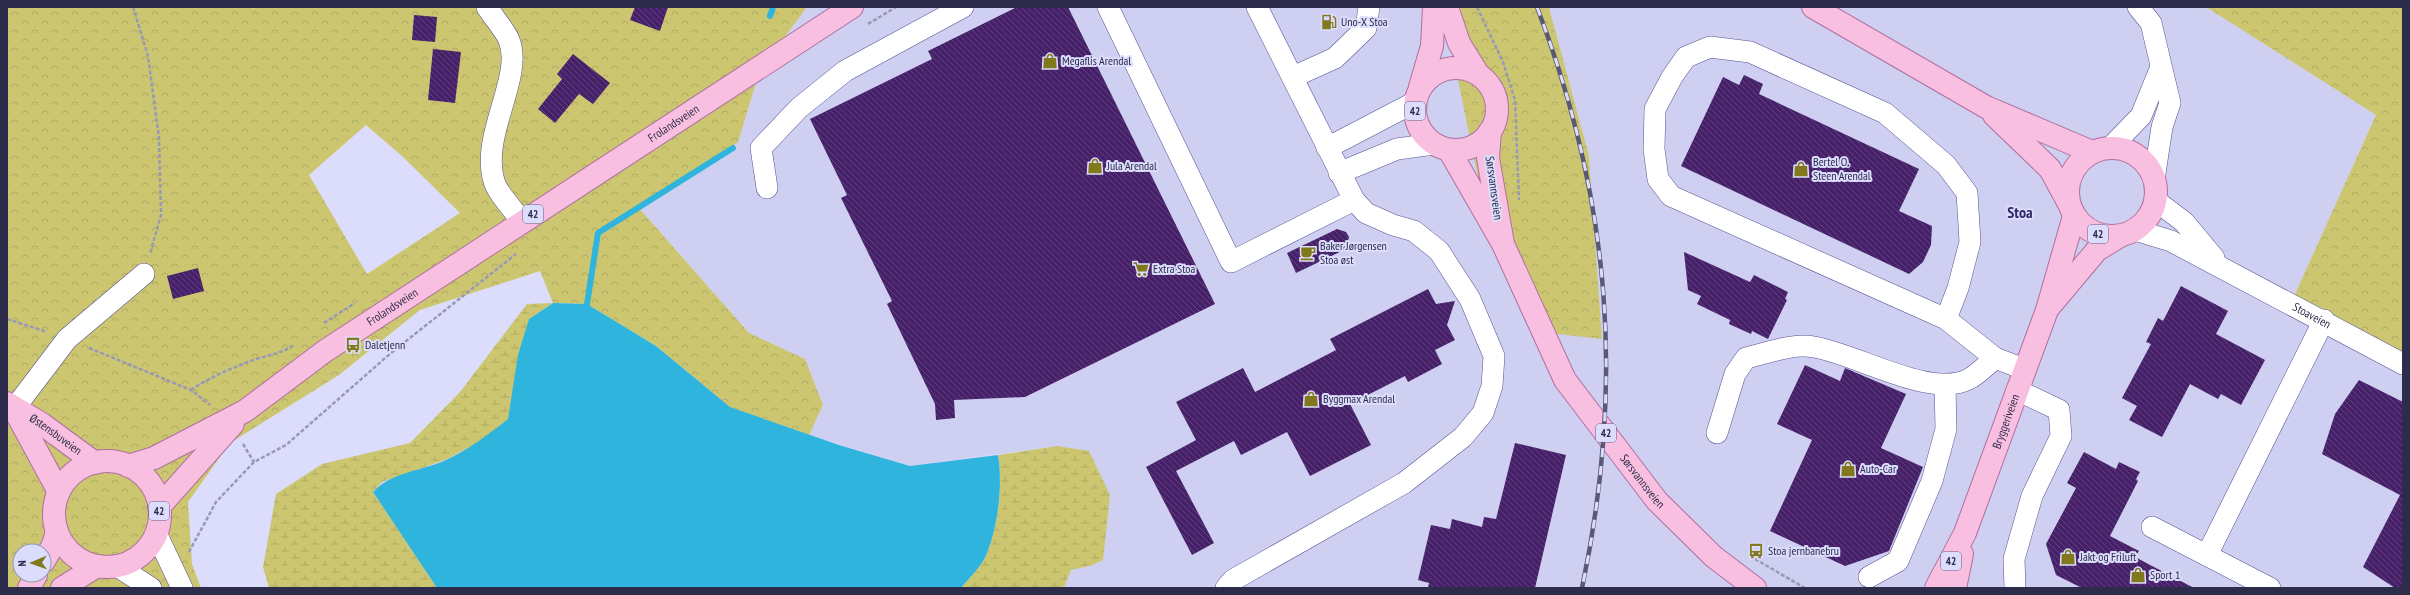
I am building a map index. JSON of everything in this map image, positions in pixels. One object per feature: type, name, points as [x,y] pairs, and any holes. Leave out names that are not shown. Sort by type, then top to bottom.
[{"type":"main road","name":"Frolandsveien","points":[[128,466],[154,458],[245,411],[325,351],[522,222],[832,15],[852,7]]},
{"type":"main road","name":"42","points":[[1417,95],[1429,77],[1447,68],[1466,68],[1478,74],[1488,83],[1494,94],[1497,107],[1496,120],[1490,131],[1472,147],[1441,147],[1418,126],[1417,95],[1432,46],[1434,7]]},
{"type":"main road","name":"42","points":[[1447,7],[1459,43],[1478,74]]},
{"type":"main road","name":"42","points":[[1813,7],[1986,107],[2101,150],[2125,150],[2138,156],[2148,167],[2155,190],[2152,212],[2128,233],[2106,236],[2093,233],[2082,226],[2071,209],[2050,169],[1986,107]]},
{"type":"main road","name":"Sørsvannsveien","points":[[1490,131],[1488,158],[1503,244]]},
{"type":"main road","name":"Sørsvannsveien","points":[[1441,147],[1503,244],[1565,380],[1657,501],[1714,557],[1755,588]]},
{"type":"main road","name":"42","points":[[2071,209],[2067,187],[2071,173],[2080,161],[2101,150]]},
{"type":"main road","name":"Bryggeriveien","points":[[1955,588],[1966,533],[2024,369],[2047,310],[2071,209]]},
{"type":"main road","name":"Bryggeriveien","points":[[2047,310],[2097,250],[2128,233]]},
{"type":"main road","name":"Østensbuveien","points":[[10,406],[42,424],[95,463]]},
{"type":"main road","name":"Østensbuveien","points":[[10,406],[59,492]]},
{"type":"main road","name":"Frolandsveien","points":[[159,507],[245,411]]},
{"type":"main road","name":"42","points":[[62,588],[107,566],[141,555],[150,545],[156,533],[160,520],[159,507],[154,490],[143,476],[128,466],[112,462],[95,463],[80,468],[68,478],[59,492],[54,518],[57,532],[72,554],[84,562],[107,566]]},
{"type":"main road","name":"42","points":[[52,547],[57,532]]},
{"type":"main road","name":"Bryggeriveien","points":[[1936,588],[1966,533]]},
{"type":"street","points":[[487,7],[509,41],[512,71],[502,102],[491,146],[494,182],[522,222]]},
{"type":"street","points":[[768,188],[761,148],[799,108],[845,71],[963,7]]},
{"type":"street","points":[[1108,7],[1231,262],[1354,200]]},
{"type":"street","points":[[1293,77],[1335,58],[1366,28],[1369,7]]},
{"type":"street","points":[[2138,7],[2151,22],[2170,103],[2162,127],[2155,190]]},
{"type":"street","points":[[1226,588],[1233,580],[1404,482],[1463,437],[1483,413],[1492,386],[1494,356],[1470,299],[1439,251],[1414,231],[1393,225],[1366,213],[1354,200],[1339,173],[1262,10]]},
{"type":"street","points":[[1946,320],[1958,288],[1970,242],[1967,194],[1946,165],[1885,113],[1750,52],[1710,47],[1686,57],[1672,77],[1655,109],[1654,149],[1658,179],[1671,196],[1946,320],[1995,358],[2024,369]]},
{"type":"street","points":[[2101,150],[2141,116],[2161,67]]},
{"type":"street","points":[[1327,148],[1417,95]]},
{"type":"street","points":[[1339,173],[1397,149],[1441,147]]},
{"type":"street","name":"Stoaveien","points":[[2155,190],[2221,266]]},
{"type":"street","name":"Stoaveien","points":[[2128,233],[2172,241],[2324,320],[2403,364]]},
{"type":"street","points":[[10,406],[67,339],[144,274]]},
{"type":"street","points":[[2208,555],[2324,320]]},
{"type":"street","points":[[1717,433],[1735,374],[1746,358],[1787,348],[1812,346],[1834,351],[1914,380],[1945,386],[1969,379],[1995,358]]},
{"type":"street","points":[[1869,577],[1898,561],[1932,482],[1946,429],[1945,386]]},
{"type":"street","points":[[2015,588],[2014,559],[2032,496],[2061,436],[2059,410],[2017,390]]},
{"type":"street","points":[[2152,526],[2270,588]]},
{"type":"street","points":[[156,533],[182,588]]},
{"type":"street","points":[[107,566],[151,588]]},
{"type":"path","points":[[133,7],[148,56],[159,138],[161,215],[144,274]]},
{"type":"path","points":[[865,25],[896,7]]},
{"type":"path","points":[[1477,7],[1503,62],[1515,100],[1519,206]]},
{"type":"path","points":[[184,556],[216,502],[254,462],[286,446],[391,353],[520,252]]},
{"type":"path","points":[[7,319],[67,339],[191,390],[214,409]]},
{"type":"path","points":[[240,438],[254,462]]},
{"type":"path","points":[[1750,556],[1805,588]]},
{"type":"shaded area","name":"Stoa","points":[[807,7],[1443,7],[1602,339],[1589,156],[1549,7],[2206,7],[2376,115],[2291,303],[2403,355],[2403,588],[1064,588],[1071,570],[1090,566],[1057,446],[910,466],[809,435],[823,405],[805,359],[749,333],[638,207],[738,142],[760,70]]},
{"type":"green space","points":[[7,7],[249,7],[254,9],[253,7],[807,7],[760,70],[738,142],[638,207],[749,333],[805,359],[823,405],[809,435],[730,407],[656,346],[587,304],[553,303],[540,271],[420,310],[339,375],[230,443],[188,502],[192,564],[201,588],[7,588]],"holes":[[[366,125],[403,157],[460,213],[367,274],[309,175]]]},
{"type":"green space","points":[[1443,7],[1549,7],[1589,156],[1602,339],[1539,332],[1491,241]]},
{"type":"green space","points":[[2206,7],[2403,7],[2403,355],[2291,303],[2376,115]]},
{"type":"green space","points":[[553,303],[529,319],[508,419],[483,440],[445,460],[382,482],[373,492],[437,588],[269,588],[263,567],[276,494],[322,464],[410,443],[460,392],[527,304]]},
{"type":"green space","points":[[1057,446],[1089,451],[1110,495],[1103,560],[1090,566],[1071,570],[1064,588],[961,588],[985,558],[991,542],[997,518],[1000,491],[998,455]]},
{"type":"water","points":[[553,303],[587,304],[656,346],[730,407],[839,445],[910,466],[998,455],[1000,492],[997,518],[985,558],[961,588],[437,588],[373,492],[380,485],[398,476],[437,464],[454,456],[493,431],[508,419],[518,355],[529,319]]},
{"type":"building","points":[[635,7],[668,7],[660,31],[630,20]]},
{"type":"building","points":[[1017,7],[1068,7],[1215,304],[1025,397],[954,400],[955,418],[936,420],[935,404],[887,304],[892,301],[841,198],[847,195],[810,119],[932,59],[928,51]]},
{"type":"building","points":[[414,15],[437,17],[435,42],[412,40]]},
{"type":"building","points":[[433,49],[461,52],[455,103],[428,100]]},
{"type":"building","points":[[573,54],[610,83],[593,104],[579,94],[555,123],[538,109],[562,79],[557,74]]},
{"type":"building","points":[[1744,75],[1763,84],[1759,94],[1919,169],[1899,211],[1932,226],[1931,245],[1923,262],[1909,274],[1681,166],[1723,77],[1739,85]]},
{"type":"building","points":[[1337,229],[1346,232],[1349,237],[1346,249],[1296,273],[1287,253]]},
{"type":"building","points":[[1684,252],[1750,282],[1754,275],[1788,292],[1785,299],[1787,300],[1768,339],[1752,331],[1751,334],[1729,324],[1730,320],[1697,304],[1701,296],[1688,290]]},
{"type":"building","points":[[198,268],[204,291],[173,299],[167,276]]},
{"type":"building","points":[[2181,286],[2228,311],[2216,334],[2265,360],[2241,405],[2221,394],[2218,399],[2190,384],[2162,437],[2129,420],[2137,406],[2122,398],[2151,344],[2146,342],[2158,318],[2163,321]]},
{"type":"building","points":[[1428,289],[1436,304],[1455,301],[1447,325],[1455,340],[1435,350],[1442,364],[1408,382],[1405,376],[1350,404],[1371,445],[1310,476],[1287,432],[1241,455],[1234,441],[1176,471],[1214,543],[1192,555],[1146,467],[1196,440],[1176,402],[1243,368],[1255,392],[1336,350],[1330,339]]},
{"type":"building","points":[[1805,365],[1840,381],[1845,368],[1906,394],[1881,448],[1923,467],[1889,551],[1845,566],[1770,531],[1812,440],[1777,424]]},
{"type":"building","points":[[2359,380],[2403,402],[2403,588],[2395,588],[2363,567],[2400,495],[2322,454],[2335,414]]},
{"type":"building","points":[[1515,443],[1566,455],[1535,588],[1428,588],[1429,583],[1418,580],[1431,525],[1450,529],[1452,519],[1482,527],[1484,517],[1496,519]]},
{"type":"building","points":[[2084,452],[2116,469],[2119,462],[2140,472],[2136,479],[2138,481],[2110,536],[2139,551],[2135,557],[2194,588],[2082,588],[2056,575],[2046,544],[2076,488],[2067,483]]},
{"type":"waterway","points":[[770,16],[773,7]]},
{"type":"waterway","points":[[587,304],[598,233],[733,148]]},
{"type":"railway","points":[[1537,7],[1562,79],[1581,151],[1595,223],[1603,294],[1606,366],[1604,439],[1595,513],[1582,588]]},
{"type":"place","name":"Uno-X Stoa","points":[[1329,22]]},
{"type":"place","name":"Megaflis Arendal","points":[[1050,61]]},
{"type":"place","name":"Jula Arendal","points":[[1095,166]]},
{"type":"place","name":"Bertel O. Steen Arendal","points":[[1801,169]]},
{"type":"place","name":"Baker Jørgensen Stoa øst","points":[[1308,253]]},
{"type":"place","name":"Extra Stoa","points":[[1141,269]]},
{"type":"place","name":"Daletjenn","points":[[353,345]]},
{"type":"place","name":"Byggmax Arendal","points":[[1311,399]]},
{"type":"place","name":"Auto-Car","points":[[1848,469]]},
{"type":"place","name":"Stoa jernbanebru","points":[[1756,551]]},
{"type":"place","name":"Jakt og Friluft","points":[[2068,557]]},
{"type":"place","name":"Sport 1","points":[[2138,575]]},
{"type":"district","name":"Stoa","points":[[2020,212]]}]
